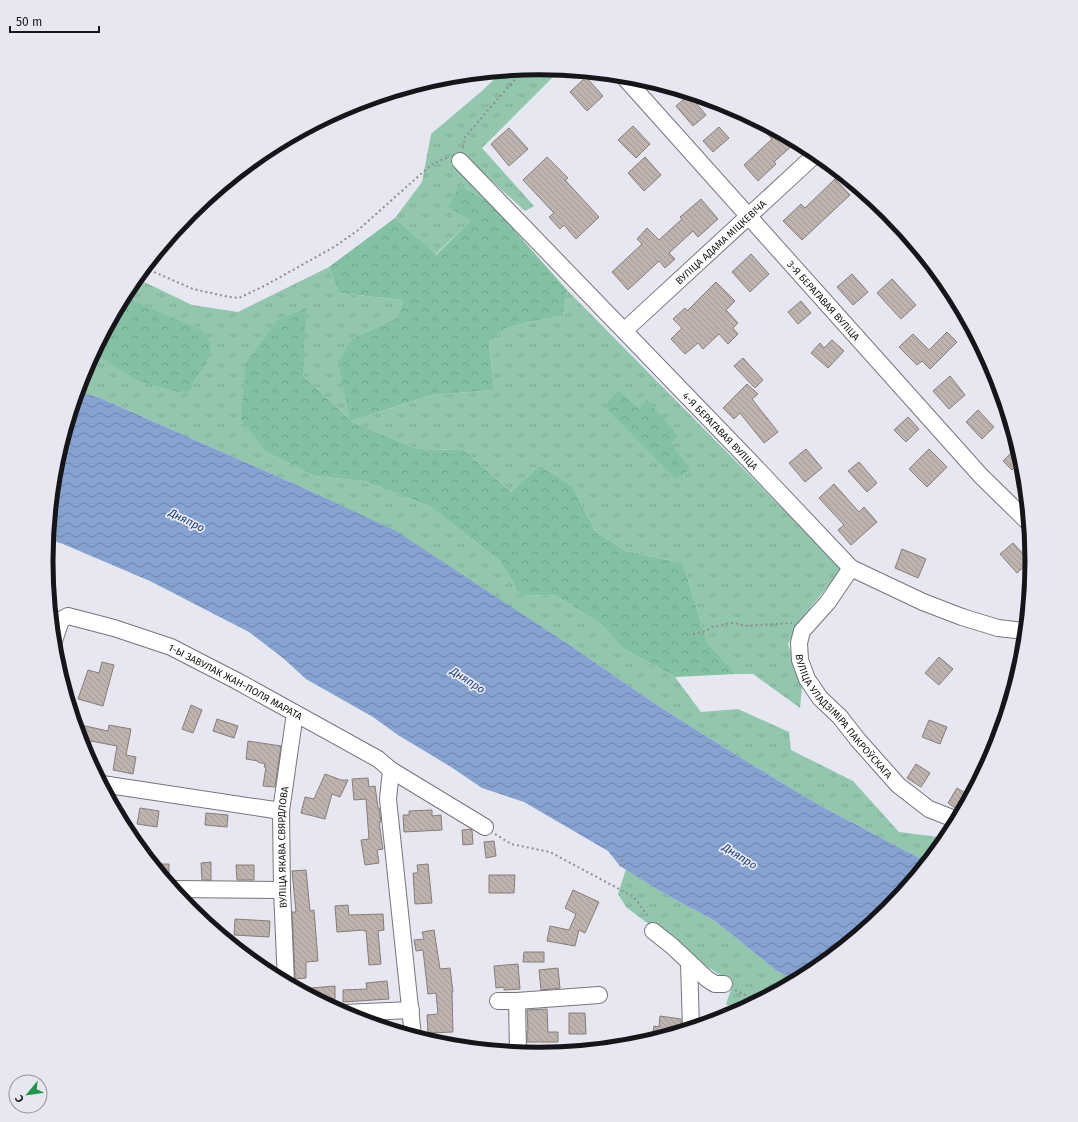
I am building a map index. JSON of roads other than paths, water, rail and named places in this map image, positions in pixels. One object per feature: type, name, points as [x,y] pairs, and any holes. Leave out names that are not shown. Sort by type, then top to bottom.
[{"type":"street","name":"3-Я БЕРАГАВАЯ ВУЛІЦА","points":[[630,83],[981,476],[1023,517]]},
{"type":"street","name":"ВУЛІЦА АДАМА МІЦКЕВІЧА","points":[[625,330],[811,158]]},
{"type":"street","name":"4-Я БЕРАГАВАЯ ВУЛІЦА","points":[[460,160],[625,330],[850,568],[923,602],[962,618],[998,628],[1020,630]]},
{"type":"street","name":"ВУЛІЦА УЛАДЗІМІРА ПАКРОЎСКАГА","points":[[850,568],[828,602],[802,631],[799,643],[800,660],[807,679],[820,698],[840,717],[858,740],[898,785],[929,808],[951,818]]},
{"type":"street","name":"1-Ы ЗАВУЛАК ЖАН-ПОЛЯ МАРАТА","points":[[58,629],[61,620],[68,616],[114,628],[171,647],[237,681],[378,759],[391,770],[485,827]]},
{"type":"street","name":"ВУЛІЦА ЯКАВА СВЯРДЛОВА","points":[[286,976],[282,890],[281,811],[295,713]]},
{"type":"street","points":[[391,770],[388,799],[413,1030]]},
{"type":"street","points":[[108,785],[281,811]]},
{"type":"street","points":[[182,890],[282,890]]},
{"type":"street","points":[[653,931],[690,962],[707,980],[715,984],[724,984]]},
{"type":"street","points":[[690,962],[691,1022]]},
{"type":"street","points":[[498,1001],[599,995]]},
{"type":"street","points":[[517,1001],[518,1046]]},
{"type":"street","points":[[359,1012],[411,1010]]},
{"type":"water","name":"Дняпро","points":[[83,393],[98,397],[308,490],[396,531],[565,642],[657,705],[741,758],[819,805],[923,860],[883,905],[835,947],[790,977],[777,971],[715,921],[665,894],[620,866],[608,851],[524,802],[482,788],[451,767],[398,735],[373,717],[306,679],[283,658],[249,632],[150,581],[54,541],[57,498],[62,466]]}]
